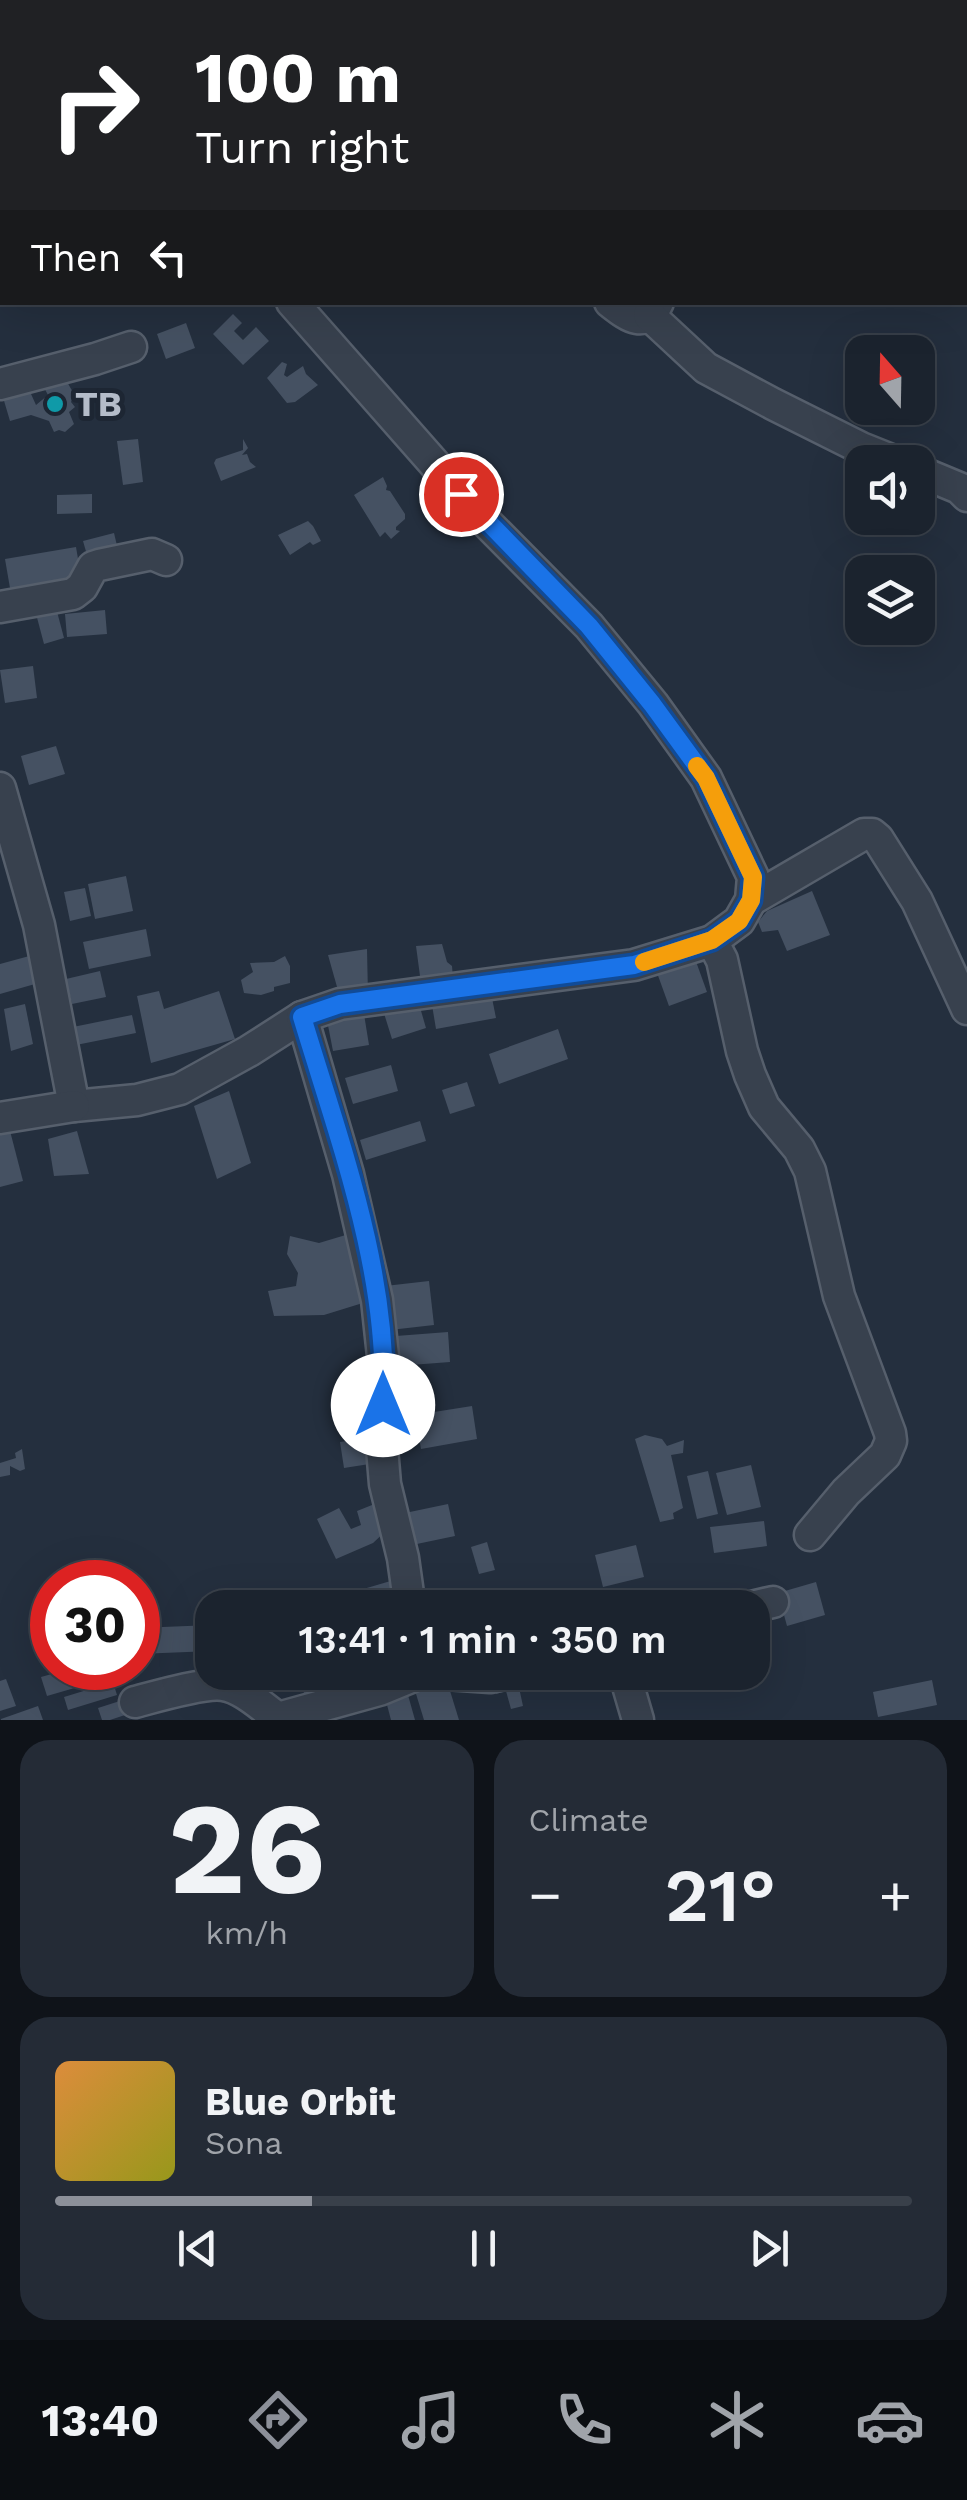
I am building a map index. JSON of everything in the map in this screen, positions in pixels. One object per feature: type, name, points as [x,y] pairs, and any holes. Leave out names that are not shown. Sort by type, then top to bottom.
[{"type":"street","points":[[0,1118],[137,1100],[180,1089],[302,1017],[340,1004],[634,965],[712,940],[739,921],[751,900],[753,877],[706,778],[652,704],[589,626],[484,520],[295,305]]},
{"type":"street","points":[[614,305],[631,318],[653,309],[706,368],[855,445]]},
{"type":"street","points":[[0,384],[131,347]]},
{"type":"street","points":[[935,478],[959,488],[967,496]]},
{"type":"street","points":[[0,607],[73,594],[88,572],[99,565],[152,554],[166,560]]},
{"type":"street","points":[[0,788],[39,925],[74,1106]]},
{"type":"street","points":[[751,900],[864,834],[872,834],[917,902],[967,1009]]},
{"type":"street","points":[[712,940],[722,960],[750,1075],[764,1108],[798,1149],[810,1171],[839,1296],[890,1433],[885,1454],[810,1535]]},
{"type":"street","points":[[302,1017],[353,1192],[377,1300],[385,1375],[381,1436],[385,1484],[408,1590]]},
{"type":"street","points":[[136,1702],[195,1689]]},
{"type":"street","points":[[234,1690],[278,1718],[379,1690]]},
{"type":"street","points":[[635,1690],[638,1720]]},
{"type":"building","points":[[233,314],[242,323],[234,331],[243,340],[256,327],[269,341],[243,365],[213,334]]},
{"type":"building","points":[[186,323],[195,348],[166,359],[157,334]]},
{"type":"building","points":[[282,362],[287,364],[287,377],[303,366],[318,385],[295,402],[287,403],[267,378]]},
{"type":"building","name":"TB","points":[[63,375],[74,394],[71,402],[75,407],[69,412],[74,424],[65,432],[54,432],[49,421],[31,415],[10,421],[2,394],[27,385],[36,405],[48,395],[41,382]]},
{"type":"building","points":[[138,439],[143,482],[123,485],[117,441]]},
{"type":"building","name":"TB","points":[[243,439],[248,448],[242,455],[247,454],[256,467],[221,481],[216,459],[243,450]]},
{"type":"building","points":[[383,477],[386,490],[405,514],[396,527],[400,531],[391,539],[385,532],[380,537],[354,495]]},
{"type":"building","points":[[92,494],[92,513],[57,514],[57,495]]},
{"type":"building","points":[[308,521],[321,541],[313,545],[310,542],[290,555],[278,535]]},
{"type":"building","points":[[114,533],[119,554],[89,562],[83,541]]},
{"type":"building","points":[[76,547],[82,582],[11,594],[5,559]]},
{"type":"building","points":[[55,604],[64,638],[44,644],[35,610]]},
{"type":"building","points":[[105,610],[107,634],[67,637],[65,614]]},
{"type":"building","points":[[33,666],[37,698],[5,703],[0,670]]},
{"type":"building","points":[[56,746],[65,774],[29,785],[21,756]]},
{"type":"building","points":[[126,876],[133,911],[95,919],[88,884]]},
{"type":"building","points":[[85,888],[91,916],[70,921],[64,892]]},
{"type":"building","points":[[812,891],[830,935],[787,951],[778,930],[762,932],[758,922],[767,911]]},
{"type":"building","points":[[146,929],[151,956],[89,969],[83,942]]},
{"type":"building","points":[[442,944],[453,978],[422,991],[416,946]]},
{"type":"building","points":[[367,949],[368,996],[341,1001],[328,955]]},
{"type":"building","points":[[33,955],[42,982],[0,994],[0,964]]},
{"type":"building","points":[[285,956],[290,966],[290,983],[261,995],[244,993],[241,980],[253,972],[250,963],[274,962]]},
{"type":"building","points":[[694,956],[707,992],[669,1006],[656,970]]},
{"type":"building","points":[[100,971],[106,997],[72,1004],[66,979]]},
{"type":"building","points":[[490,988],[496,1018],[436,1029],[431,999]]},
{"type":"building","points":[[159,991],[164,1009],[219,991],[235,1039],[151,1063],[137,996]]},
{"type":"building","points":[[417,997],[426,1028],[392,1039],[382,1007]]},
{"type":"building","points":[[25,1004],[33,1044],[11,1051],[4,1009]]},
{"type":"building","points":[[363,1008],[369,1045],[333,1051],[326,1015]]},
{"type":"building","points":[[132,1015],[136,1033],[76,1045],[73,1027]]},
{"type":"building","points":[[558,1029],[568,1059],[499,1084],[489,1054]]},
{"type":"building","points":[[391,1065],[398,1091],[353,1104],[345,1078]]},
{"type":"building","points":[[467,1082],[475,1106],[450,1114],[442,1090]]},
{"type":"building","points":[[229,1091],[251,1163],[217,1179],[194,1106]]},
{"type":"building","points":[[420,1121],[426,1141],[366,1160],[360,1140]]},
{"type":"building","points":[[9,1127],[23,1181],[0,1187],[0,1129]]},
{"type":"building","points":[[77,1131],[89,1174],[54,1176],[48,1139]]},
{"type":"building","points":[[349,1234],[366,1302],[324,1315],[274,1316],[268,1291],[296,1286],[298,1273],[287,1254],[290,1236],[319,1243]]},
{"type":"building","points":[[429,1281],[434,1325],[390,1330],[385,1286]]},
{"type":"building","points":[[448,1332],[450,1362],[398,1366],[396,1336]]},
{"type":"building","points":[[472,1406],[477,1439],[421,1449],[415,1415]]},
{"type":"building","points":[[645,1435],[662,1439],[667,1446],[684,1440],[683,1453],[671,1455],[683,1508],[673,1513],[674,1519],[660,1522],[635,1439]]},
{"type":"building","points":[[373,1437],[376,1463],[344,1468],[340,1442]]},
{"type":"building","points":[[22,1449],[25,1469],[10,1466],[10,1475],[0,1477],[0,1463],[16,1458],[15,1453]]},
{"type":"building","points":[[751,1465],[761,1507],[727,1515],[716,1473]]},
{"type":"building","points":[[708,1471],[718,1514],[697,1519],[687,1476]]},
{"type":"building","points":[[382,1501],[389,1528],[373,1543],[336,1559],[317,1519],[339,1508],[351,1529],[361,1525],[357,1511]]},
{"type":"building","points":[[448,1504],[455,1536],[412,1545],[405,1513]]},
{"type":"building","points":[[764,1521],[767,1546],[714,1553],[710,1527]]},
{"type":"building","points":[[487,1542],[495,1570],[479,1574],[471,1547]]},
{"type":"building","points":[[636,1545],[644,1577],[603,1587],[595,1555]]},
{"type":"building","points":[[394,1580],[397,1590],[360,1590]]},
{"type":"building","points":[[816,1582],[825,1615],[787,1626],[778,1593]]},
{"type":"building","points":[[195,1626],[195,1652],[160,1653],[160,1627]]},
{"type":"building","points":[[6,1679],[16,1706],[0,1711],[0,1681]]},
{"type":"building","points":[[932,1680],[937,1705],[878,1717],[873,1692]]},
{"type":"building","points":[[45,1690],[68,1690],[47,1696]]},
{"type":"building","points":[[87,1690],[115,1690],[117,1695],[68,1710],[64,1697]]},
{"type":"building","points":[[303,1690],[341,1690],[342,1694],[308,1705]]},
{"type":"building","points":[[415,1690],[450,1690],[459,1720],[424,1720]]},
{"type":"building","points":[[495,1690],[520,1690],[523,1706],[511,1709],[506,1691],[496,1694]]},
{"type":"building","points":[[408,1695],[415,1720],[391,1720],[386,1701]]},
{"type":"building","points":[[126,1699],[131,1713],[102,1720],[98,1708]]},
{"type":"building","points":[[38,1706],[43,1720],[1,1720],[1,1719]]},
{"type":"slow traffic","points":[[644,962],[712,940],[739,921],[751,900],[753,877],[697,766]]},
{"type":"place","name":"TB","points":[[55,404]]},
{"type":"route","points":[[383,1405],[385,1375],[377,1300],[363,1230],[302,1017],[340,1004],[634,965],[712,940],[739,921],[751,900],[753,877],[706,778],[652,704],[589,626],[461,494]]}]
